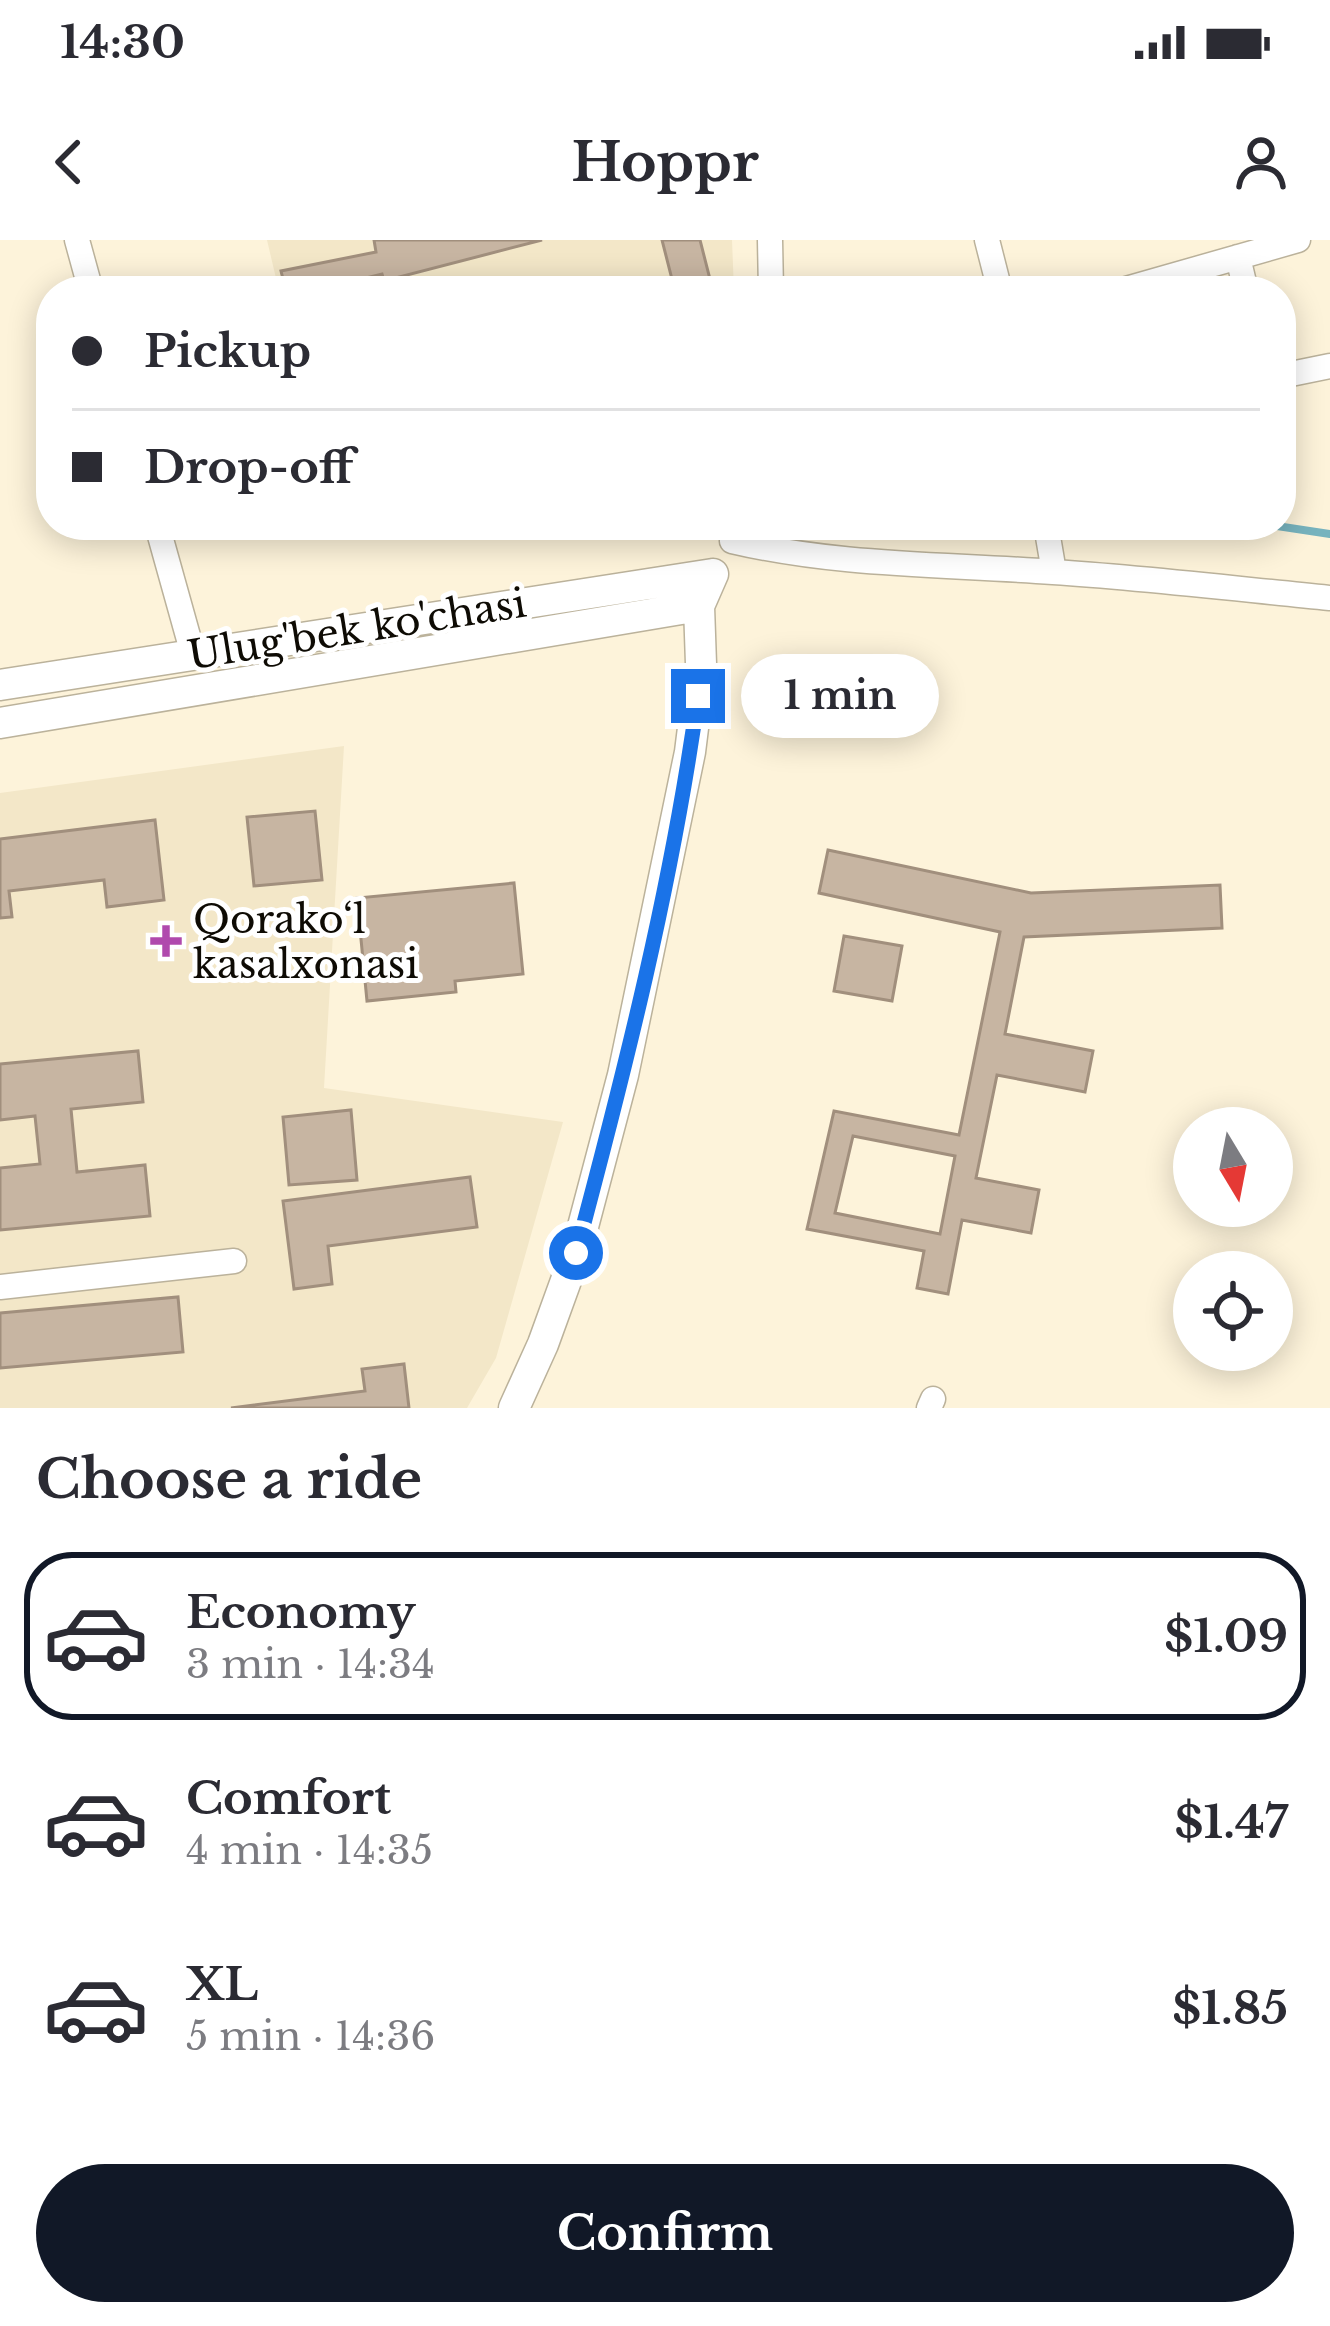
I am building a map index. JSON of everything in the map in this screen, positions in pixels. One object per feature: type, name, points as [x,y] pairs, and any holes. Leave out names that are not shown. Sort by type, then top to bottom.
[{"type":"main road","name":"Ulug'bek ko'chasi","points":[[0,685],[713,574]]},
{"type":"main road","points":[[514,1408],[576,1253],[623,1075],[691,752],[701,664],[699,606],[713,574]]},
{"type":"main road","name":"Ulug'bek ko'chasi","points":[[0,723],[699,606]]},
{"type":"street","points":[[76,240],[87,276]]},
{"type":"street","points":[[770,240],[771,276]]},
{"type":"street","points":[[987,240],[996,276]]},
{"type":"street","points":[[1172,276],[1298,240]]},
{"type":"street","points":[[1238,257],[1242,276]]},
{"type":"street","points":[[1296,373],[1330,366]]},
{"type":"street","points":[[161,540],[193,654]]},
{"type":"street","points":[[713,574],[732,540]]},
{"type":"street","points":[[760,540],[825,559],[1054,572],[1330,598]]},
{"type":"street","points":[[1049,540],[1054,572]]},
{"type":"street","points":[[0,1287],[234,1261]]},
{"type":"shaded area","points":[[267,240],[732,240],[733,276],[275,276]]},
{"type":"shaded area","name":"Qorako‘l kasalxonasi","points":[[344,746],[324,1088],[563,1122],[496,1358],[467,1408],[0,1408],[0,793]]},
{"type":"building","points":[[374,240],[542,240],[403,276],[282,276],[281,271],[376,252]]},
{"type":"building","points":[[662,240],[700,240],[709,276],[671,276]]},
{"type":"building","points":[[315,811],[322,880],[254,886],[247,817]]},
{"type":"building","points":[[155,820],[164,900],[107,907],[104,880],[9,891],[12,917],[0,918],[0,839]]},
{"type":"building","points":[[828,850],[1031,893],[1220,885],[1222,928],[1024,937],[1005,1034],[1093,1051],[1085,1092],[997,1075],[976,1178],[1039,1190],[1031,1233],[962,1220],[948,1294],[917,1288],[924,1251],[807,1229],[834,1111],[959,1135],[1000,932],[819,893]],"holes":[[[853,1136],[955,1156],[940,1234],[835,1213]]]},
{"type":"building","points":[[514,883],[523,974],[455,981],[456,992],[367,1001],[357,898]]},
{"type":"building","points":[[844,936],[902,946],[892,1001],[834,991]]},
{"type":"building","points":[[138,1051],[143,1102],[71,1109],[77,1172],[145,1165],[150,1216],[0,1230],[0,1168],[40,1164],[35,1116],[0,1120],[0,1064]]},
{"type":"building","points":[[351,1110],[357,1180],[289,1185],[283,1117]]},
{"type":"building","points":[[470,1177],[477,1227],[328,1246],[332,1284],[294,1289],[283,1201]]},
{"type":"building","points":[[178,1297],[183,1352],[0,1368],[0,1313]]},
{"type":"building","points":[[404,1364],[409,1408],[231,1408],[365,1391],[362,1369]]},
{"type":"waterway","points":[[1296,529],[1330,534]]},
{"type":"place","name":"Qorako‘l kasalxonasi","points":[[166,941]]},
{"type":"route","points":[[576,1253],[623,1075],[670,862],[698,696]]}]
